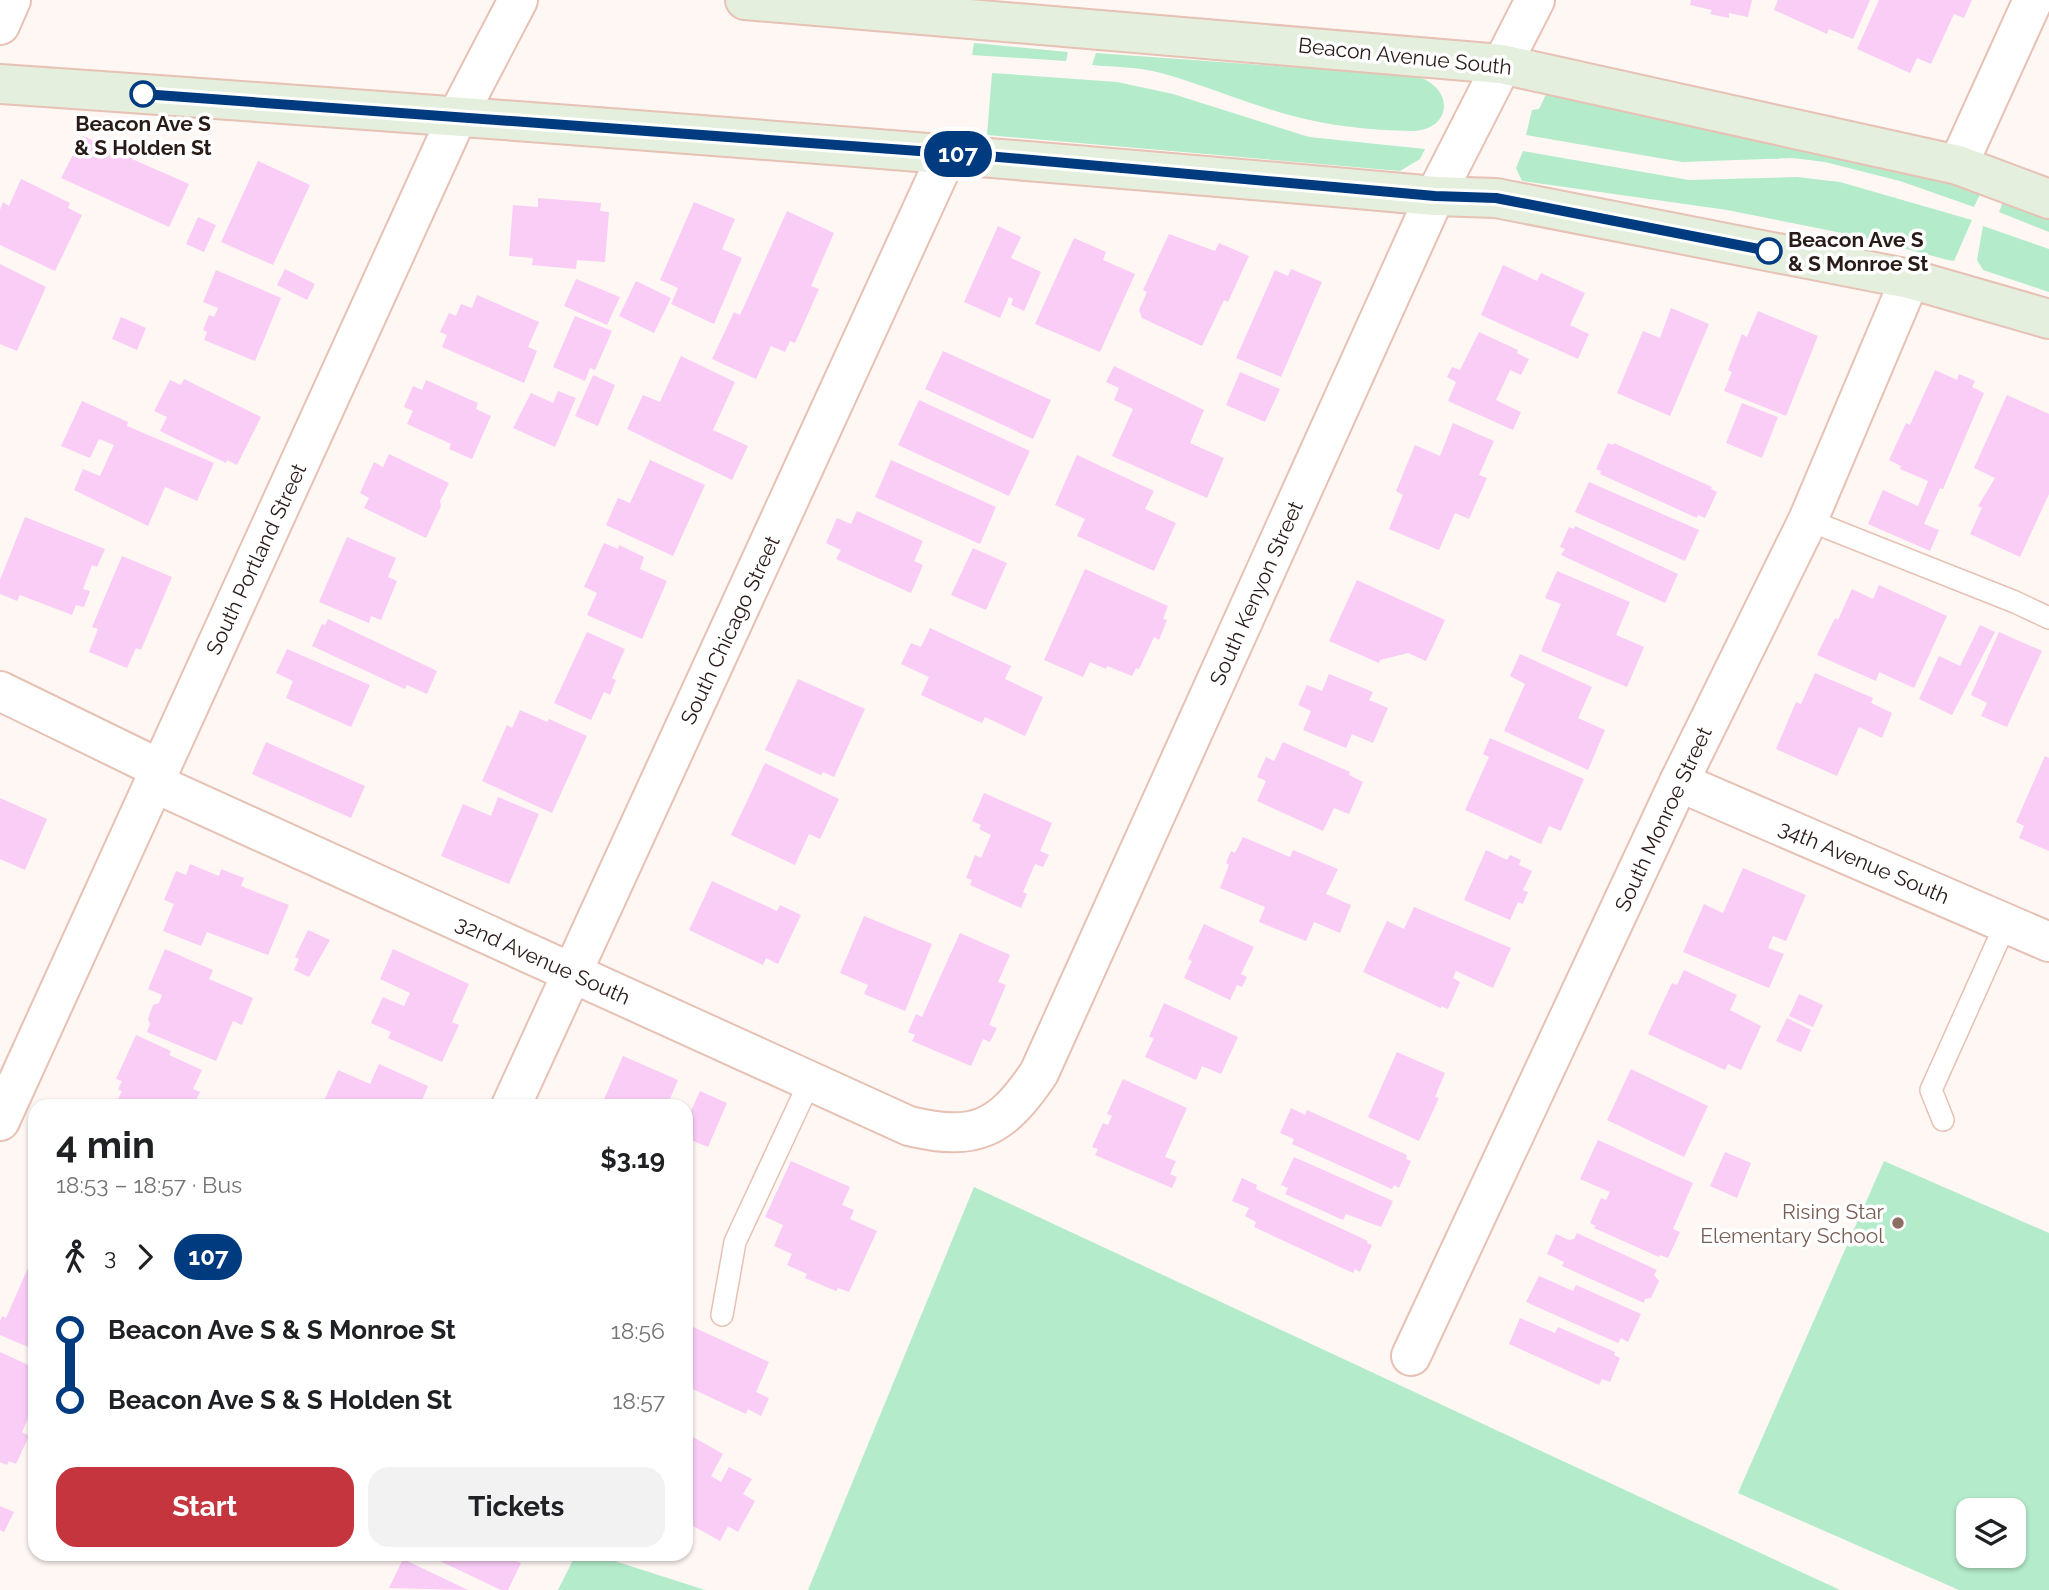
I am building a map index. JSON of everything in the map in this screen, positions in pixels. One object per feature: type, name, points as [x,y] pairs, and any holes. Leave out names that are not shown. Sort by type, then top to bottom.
[{"type":"main road","name":"Beacon Avenue South","points":[[745,0],[1008,10],[1501,64],[1958,165],[2049,199]]},
{"type":"main road","points":[[0,84],[458,115],[948,153],[1435,196],[1496,198],[1910,279],[2049,319]]},
{"type":"street","points":[[0,25],[12,0]]},
{"type":"street","name":"South Portland Street","points":[[0,1121],[458,115],[517,0]]},
{"type":"street","name":"South Kenyon Street","points":[[934,1132],[957,1133],[979,1129],[999,1120],[1020,1101],[1039,1073],[1435,196],[1535,0]]},
{"type":"street","points":[[1958,165],[2033,0]]},
{"type":"street","name":"South Chicago Street","points":[[514,1099],[948,153]]},
{"type":"street","name":"South Monroe Street","points":[[1411,1356],[1679,782],[1808,520],[1910,279]]},
{"type":"street","name":"32nd Avenue South","points":[[0,691],[157,776],[573,974],[909,1126],[934,1132]]},
{"type":"street","name":"34th Avenue South","points":[[1679,782],[2049,942]]},
{"type":"lane","points":[[1808,520],[2049,618]]},
{"type":"lane","points":[[1943,1120],[1931,1090],[2006,923]]},
{"type":"lane","points":[[722,1315],[734,1242],[810,1081]]},
{"type":"green space","points":[[974,43],[1068,52],[1066,61],[972,55]]},
{"type":"green space","points":[[1096,53],[1416,76],[1438,90],[1444,108],[1435,124],[1425,129],[1411,131],[1334,125],[1273,110],[1161,73],[1092,65]]},
{"type":"green space","points":[[992,73],[1117,82],[1173,94],[1309,137],[1425,149],[1420,159],[1400,171],[987,135]]},
{"type":"green space","points":[[1548,90],[1649,106],[1982,190],[1974,207],[1900,181],[1825,162],[1792,158],[1682,162],[1526,135],[1532,110],[1539,109]]},
{"type":"green space","points":[[1523,151],[1689,180],[1797,177],[1840,182],[1972,220],[1954,261],[1857,236],[1727,210],[1522,181],[1516,168]]},
{"type":"green space","points":[[2005,197],[2049,212],[2049,232],[1999,212]]},
{"type":"green space","points":[[1983,226],[2049,249],[2049,292],[1983,270],[1977,260]]},
{"type":"green space","points":[[1884,1161],[2049,1233],[2049,1590],[1959,1590],[1738,1493]]},
{"type":"green space","points":[[974,1187],[1840,1590],[808,1590]]},
{"type":"green space","points":[[572,1561],[615,1561],[705,1590],[558,1590]]},
{"type":"building","points":[[1691,0],[1752,0],[1748,17],[1729,13],[1729,18],[1710,14],[1712,10],[1690,5]]},
{"type":"building","points":[[1778,0],[1870,0],[1853,39],[1829,29],[1827,34],[1774,10]]},
{"type":"building","points":[[1879,0],[1972,0],[1964,18],[1954,14],[1931,64],[1917,58],[1910,73],[1857,49]]},
{"type":"building","points":[[83,136],[118,152],[120,146],[134,153],[132,159],[189,184],[169,227],[61,178]]},
{"type":"building","points":[[258,161],[310,185],[273,265],[221,242]]},
{"type":"building","points":[[21,179],[70,203],[68,208],[82,215],[55,271],[0,245],[0,210],[3,202],[9,206]]},
{"type":"building","points":[[538,198],[601,203],[600,211],[609,212],[605,262],[577,260],[576,269],[532,265],[533,258],[509,256],[513,205],[538,207]]},
{"type":"building","points":[[694,202],[735,219],[722,249],[742,258],[714,324],[671,304],[678,288],[660,280]]},
{"type":"building","points":[[787,211],[834,233],[811,286],[819,289],[795,343],[790,341],[785,352],[771,346],[756,379],[712,359],[734,312],[740,315]]},
{"type":"building","points":[[198,217],[216,225],[204,252],[186,244]]},
{"type":"building","points":[[998,226],[1021,237],[1011,258],[1041,272],[1024,311],[1011,305],[1013,299],[1009,297],[1000,318],[964,302]]},
{"type":"building","points":[[1169,234],[1215,251],[1219,243],[1249,256],[1228,302],[1224,300],[1202,346],[1142,318],[1139,310],[1147,292],[1143,290]]},
{"type":"building","points":[[1074,238],[1106,252],[1103,260],[1135,274],[1100,352],[1035,324]]},
{"type":"building","points":[[0,264],[46,287],[17,351],[0,344]]},
{"type":"building","points":[[1503,265],[1537,281],[1541,273],[1585,293],[1570,325],[1589,334],[1578,359],[1481,315]]},
{"type":"building","points":[[285,269],[315,284],[307,300],[277,285]]},
{"type":"building","points":[[1291,269],[1322,282],[1281,377],[1236,358],[1275,270],[1288,276]]},
{"type":"building","points":[[216,270],[281,298],[255,361],[204,340],[207,332],[203,330],[209,315],[214,317],[218,308],[203,302]]},
{"type":"building","points":[[576,279],[620,297],[607,325],[564,306]]},
{"type":"building","points":[[636,281],[671,298],[654,333],[619,316]]},
{"type":"building","points":[[477,295],[539,322],[528,347],[537,351],[524,383],[442,347],[447,335],[440,332],[449,313],[456,316],[461,304],[472,308]]},
{"type":"building","points":[[1671,308],[1709,324],[1670,416],[1617,393],[1643,331],[1660,338]]},
{"type":"building","points":[[1758,311],[1818,336],[1786,416],[1724,391],[1732,372],[1728,370],[1742,334],[1747,337]]},
{"type":"building","points":[[575,316],[612,331],[595,370],[590,368],[585,381],[553,367]]},
{"type":"building","points":[[121,317],[146,328],[137,350],[112,339]]},
{"type":"building","points":[[1479,332],[1518,350],[1517,353],[1529,359],[1521,375],[1510,370],[1496,400],[1521,412],[1513,430],[1448,401],[1456,382],[1447,377],[1452,367],[1460,370]]},
{"type":"building","points":[[943,351],[1051,400],[1033,439],[925,389]]},
{"type":"building","points":[[681,356],[735,382],[713,430],[748,446],[732,480],[627,429],[643,395],[660,402]]},
{"type":"building","points":[[1114,366],[1204,410],[1190,443],[1224,458],[1207,498],[1112,456],[1133,409],[1114,400],[1119,388],[1106,382]]},
{"type":"building","points":[[1935,370],[1957,380],[1959,374],[1975,381],[1972,387],[1984,393],[1943,489],[1940,488],[1924,524],[1939,530],[1930,551],[1868,524],[1883,490],[1918,506],[1928,481],[1900,469],[1901,466],[1889,460],[1906,423],[1910,425]]},
{"type":"building","points":[[1240,372],[1280,389],[1265,422],[1226,405]]},
{"type":"building","points":[[593,375],[615,385],[598,426],[575,416]]},
{"type":"building","points":[[184,379],[261,417],[237,465],[227,460],[226,463],[160,431],[167,417],[154,411],[170,380],[181,385]]},
{"type":"building","points":[[426,380],[478,403],[476,409],[491,416],[472,459],[449,449],[451,444],[407,424],[413,411],[404,407],[413,386],[422,390]]},
{"type":"building","points":[[558,391],[576,398],[555,447],[513,428],[531,393],[553,403]]},
{"type":"building","points":[[2007,395],[2049,414],[2049,494],[2020,557],[1970,534],[1982,508],[1978,506],[1995,478],[1974,468]]},
{"type":"building","points":[[919,400],[1030,451],[1009,496],[898,445]]},
{"type":"building","points":[[82,401],[128,422],[127,426],[214,463],[197,501],[165,487],[148,526],[74,490],[83,469],[100,476],[114,445],[99,439],[90,458],[61,446]]},
{"type":"building","points":[[1742,403],[1778,417],[1762,458],[1726,443]]},
{"type":"building","points":[[1453,423],[1494,441],[1479,475],[1487,478],[1469,519],[1455,513],[1439,550],[1389,529],[1403,495],[1396,491],[1415,445],[1440,456]]},
{"type":"building","points":[[1608,443],[1614,443],[1712,487],[1711,489],[1717,492],[1705,518],[1698,515],[1697,518],[1600,474],[1601,471],[1596,469]]},
{"type":"building","points":[[389,454],[449,483],[426,538],[364,508],[369,498],[360,493],[374,462],[383,467]]},
{"type":"building","points":[[1077,455],[1154,491],[1145,509],[1176,523],[1154,571],[1077,536],[1085,519],[1055,505]]},
{"type":"building","points":[[650,460],[705,485],[673,556],[606,525],[618,498],[630,503]]},
{"type":"building","points":[[891,460],[996,507],[980,544],[875,497]]},
{"type":"building","points":[[1589,482],[1699,530],[1685,561],[1575,512]]},
{"type":"building","points":[[857,511],[923,541],[914,561],[923,565],[911,593],[836,559],[841,550],[826,543],[837,518],[851,524]]},
{"type":"building","points":[[25,517],[105,549],[97,567],[92,565],[83,589],[90,591],[84,607],[76,605],[72,615],[20,595],[17,601],[0,594],[0,580]]},
{"type":"building","points":[[1575,526],[1678,574],[1665,603],[1561,555],[1565,549],[1560,547],[1569,527],[1574,529]]},
{"type":"building","points":[[347,537],[396,558],[388,577],[397,581],[381,620],[371,616],[369,623],[319,602]]},
{"type":"building","points":[[604,543],[618,549],[619,545],[644,557],[640,569],[667,581],[642,639],[587,615],[597,593],[584,587]]},
{"type":"building","points":[[973,548],[1007,563],[986,610],[951,595]]},
{"type":"building","points":[[122,556],[172,577],[141,650],[136,648],[127,668],[89,652],[98,629],[92,627]]},
{"type":"building","points":[[1085,569],[1168,606],[1163,619],[1167,620],[1159,640],[1154,637],[1139,669],[1136,668],[1132,676],[1090,662],[1083,677],[1044,660]]},
{"type":"building","points":[[1557,571],[1630,602],[1616,635],[1644,647],[1627,687],[1541,651],[1561,604],[1545,598]]},
{"type":"building","points":[[1357,580],[1445,620],[1426,661],[1408,653],[1380,660],[1379,663],[1329,641]]},
{"type":"building","points":[[1879,585],[1947,616],[1914,688],[1879,672],[1876,681],[1817,655],[1835,618],[1838,620],[1852,589],[1873,599]]},
{"type":"building","points":[[328,619],[437,671],[427,694],[407,685],[405,689],[312,646],[322,624],[325,625]]},
{"type":"building","points":[[1980,625],[1995,632],[1952,715],[1919,699],[1939,656],[1960,666]]},
{"type":"building","points":[[930,628],[1011,666],[1005,679],[1043,697],[1025,736],[985,717],[982,723],[921,695],[929,677],[901,664],[911,643],[921,647]]},
{"type":"building","points":[[587,632],[625,649],[612,678],[616,680],[610,695],[604,692],[591,720],[554,703]]},
{"type":"building","points":[[1999,632],[2042,651],[2007,727],[1981,716],[1987,703],[1971,695]]},
{"type":"building","points":[[287,649],[370,685],[351,727],[286,698],[293,681],[276,673]]},
{"type":"building","points":[[1520,654],[1592,687],[1578,718],[1605,730],[1588,770],[1504,731],[1525,684],[1510,676]]},
{"type":"building","points":[[1815,673],[1873,698],[1871,703],[1892,713],[1882,738],[1859,727],[1837,776],[1776,749],[1796,702],[1801,704]]},
{"type":"building","points":[[1329,674],[1373,692],[1369,700],[1388,708],[1373,743],[1352,734],[1346,748],[1303,730],[1311,711],[1298,705],[1307,685],[1322,691]]},
{"type":"building","points":[[798,679],[865,709],[834,777],[823,772],[821,775],[765,750]]},
{"type":"building","points":[[520,710],[547,722],[549,719],[587,736],[552,813],[482,781],[507,725],[512,728]]},
{"type":"building","points":[[1490,738],[1584,779],[1561,831],[1549,826],[1541,844],[1465,810],[1489,757],[1483,754]]},
{"type":"building","points":[[266,742],[365,786],[351,818],[252,774]]},
{"type":"building","points":[[1283,742],[1350,772],[1349,775],[1363,782],[1349,814],[1334,808],[1323,831],[1257,801],[1266,781],[1257,777],[1266,757],[1274,761]]},
{"type":"building","points":[[2045,756],[2049,758],[2049,851],[2019,838],[2024,826],[2016,822]]},
{"type":"building","points":[[765,763],[839,799],[820,839],[809,834],[795,865],[731,835]]},
{"type":"building","points":[[984,793],[1052,823],[1040,851],[1049,855],[1043,867],[1035,864],[1023,892],[1027,894],[1021,908],[970,885],[972,880],[966,878],[975,855],[981,858],[991,835],[979,829],[981,825],[972,821]]},
{"type":"building","points":[[498,797],[539,814],[509,884],[441,856],[463,804],[491,816]]},
{"type":"building","points":[[0,798],[47,819],[25,870],[0,859]]},
{"type":"building","points":[[1243,837],[1290,857],[1293,850],[1338,869],[1326,894],[1351,905],[1340,933],[1314,922],[1306,941],[1259,922],[1265,907],[1220,888],[1231,851],[1235,853]]},
{"type":"building","points":[[1486,850],[1507,860],[1510,855],[1521,860],[1519,865],[1532,871],[1523,890],[1528,892],[1523,904],[1518,902],[1510,920],[1464,900]]},
{"type":"building","points":[[190,864],[219,876],[221,869],[244,878],[241,886],[289,905],[268,955],[207,932],[201,946],[163,931],[174,904],[164,900],[176,871],[186,875]]},
{"type":"building","points":[[1743,868],[1806,895],[1786,941],[1773,936],[1768,948],[1784,954],[1769,988],[1683,952],[1704,904],[1723,913]]},
{"type":"building","points":[[712,881],[777,911],[780,905],[801,915],[778,964],[766,958],[763,965],[689,930]]},
{"type":"building","points":[[1414,907],[1511,948],[1493,988],[1456,971],[1453,978],[1460,982],[1448,1009],[1363,972],[1387,921],[1404,929]]},
{"type":"building","points":[[864,916],[932,944],[905,1011],[864,994],[868,985],[840,973]]},
{"type":"building","points":[[1204,924],[1254,947],[1241,974],[1247,977],[1242,987],[1237,985],[1230,1000],[1184,978],[1192,961],[1188,959]]},
{"type":"building","points":[[308,930],[330,940],[309,977],[294,970],[299,959],[295,957]]},
{"type":"building","points":[[960,933],[1010,955],[998,982],[1006,985],[989,1025],[997,1028],[990,1042],[983,1039],[971,1066],[912,1041],[915,1035],[908,1032],[916,1014],[922,1017]]},
{"type":"building","points":[[165,949],[213,970],[209,979],[253,998],[242,1025],[233,1021],[216,1061],[147,1032],[153,1005],[159,1003],[162,995],[148,989]]},
{"type":"building","points":[[393,949],[469,984],[452,1022],[459,1025],[442,1062],[388,1038],[391,1032],[371,1023],[383,997],[404,1006],[410,993],[380,979]]},
{"type":"building","points":[[1684,970],[1737,995],[1730,1010],[1761,1026],[1741,1070],[1728,1064],[1725,1070],[1648,1034],[1672,983],[1677,985]]},
{"type":"building","points":[[1799,994],[1823,1005],[1813,1027],[1789,1016]]},
{"type":"building","points":[[1164,1003],[1238,1037],[1221,1074],[1202,1066],[1196,1080],[1145,1057],[1154,1038],[1149,1037]]},
{"type":"building","points":[[1787,1018],[1811,1030],[1801,1052],[1776,1041]]},
{"type":"building","points":[[136,1035],[171,1051],[169,1055],[202,1070],[193,1089],[200,1092],[196,1099],[118,1099],[122,1081],[116,1079]]},
{"type":"building","points":[[1397,1052],[1445,1073],[1435,1097],[1439,1098],[1419,1141],[1368,1117]]},
{"type":"building","points":[[623,1056],[678,1080],[670,1099],[604,1099]]},
{"type":"building","points":[[379,1064],[428,1086],[423,1099],[325,1099],[338,1070],[370,1084]]},
{"type":"building","points":[[1631,1069],[1708,1106],[1684,1157],[1607,1120]]},
{"type":"building","points":[[1123,1079],[1187,1108],[1165,1157],[1176,1161],[1170,1174],[1177,1177],[1172,1188],[1095,1155],[1098,1149],[1092,1147],[1103,1123],[1108,1125],[1112,1116],[1107,1114]]},
{"type":"building","points":[[700,1091],[727,1103],[708,1147],[693,1141],[693,1106]]},
{"type":"building","points":[[1291,1108],[1305,1115],[1307,1110],[1407,1155],[1406,1159],[1411,1161],[1399,1188],[1394,1185],[1392,1189],[1292,1144],[1294,1139],[1280,1133]]},
{"type":"building","points":[[1598,1140],[1693,1183],[1673,1229],[1680,1232],[1668,1258],[1659,1257],[1594,1228],[1596,1226],[1590,1223],[1601,1198],[1606,1200],[1610,1192],[1580,1179]]},
{"type":"building","points":[[1725,1152],[1751,1163],[1737,1198],[1710,1186]]},
{"type":"building","points":[[1294,1157],[1393,1201],[1381,1227],[1346,1214],[1343,1220],[1285,1194],[1288,1188],[1281,1185]]},
{"type":"building","points":[[791,1161],[850,1187],[842,1205],[854,1210],[850,1219],[877,1231],[849,1292],[838,1288],[836,1291],[805,1278],[807,1274],[787,1265],[792,1254],[774,1246],[783,1225],[765,1217]]},
{"type":"building","points":[[1242,1178],[1257,1185],[1256,1189],[1368,1241],[1367,1243],[1372,1245],[1360,1272],[1355,1269],[1353,1273],[1254,1227],[1256,1222],[1245,1216],[1249,1208],[1232,1201]]},
{"type":"building","points":[[1577,1233],[1657,1270],[1654,1275],[1659,1281],[1651,1298],[1645,1299],[1644,1303],[1562,1266],[1564,1262],[1547,1254],[1556,1234],[1569,1240],[1574,1239]]},
{"type":"building","points":[[28,1268],[28,1347],[0,1335],[0,1321],[2,1316],[6,1318]]},
{"type":"building","points":[[1539,1276],[1573,1291],[1576,1285],[1641,1314],[1628,1342],[1621,1338],[1618,1343],[1526,1302]]},
{"type":"building","points":[[1520,1318],[1555,1333],[1558,1327],[1615,1352],[1614,1355],[1620,1358],[1610,1382],[1602,1379],[1599,1385],[1509,1344]]},
{"type":"building","points":[[693,1327],[769,1362],[756,1392],[769,1398],[761,1416],[748,1409],[746,1414],[693,1389]]},
{"type":"building","points":[[0,1352],[28,1365],[28,1418],[22,1432],[28,1438],[16,1464],[9,1461],[7,1465],[0,1462]]},
{"type":"building","points":[[693,1437],[723,1454],[711,1476],[721,1482],[729,1467],[752,1479],[743,1494],[755,1501],[738,1532],[728,1526],[720,1541],[693,1526]]},
{"type":"building","points":[[0,1506],[14,1512],[4,1532],[0,1530]]},
{"type":"building","points":[[402,1561],[407,1561],[468,1590],[389,1588]]},
{"type":"building","points":[[440,1561],[521,1563],[508,1590],[501,1590]]},
{"type":"bus line","name":"107","points":[[143,94],[863,146],[1435,196],[1496,198],[1769,251]]},
{"type":"place","name":"Beacon Ave S & S Holden St","points":[[143,94]]},
{"type":"place","name":"Beacon Ave S & S Monroe St","points":[[1769,251]]},
{"type":"place","name":"Rising Star Elementary School","points":[[1898,1223]]}]
